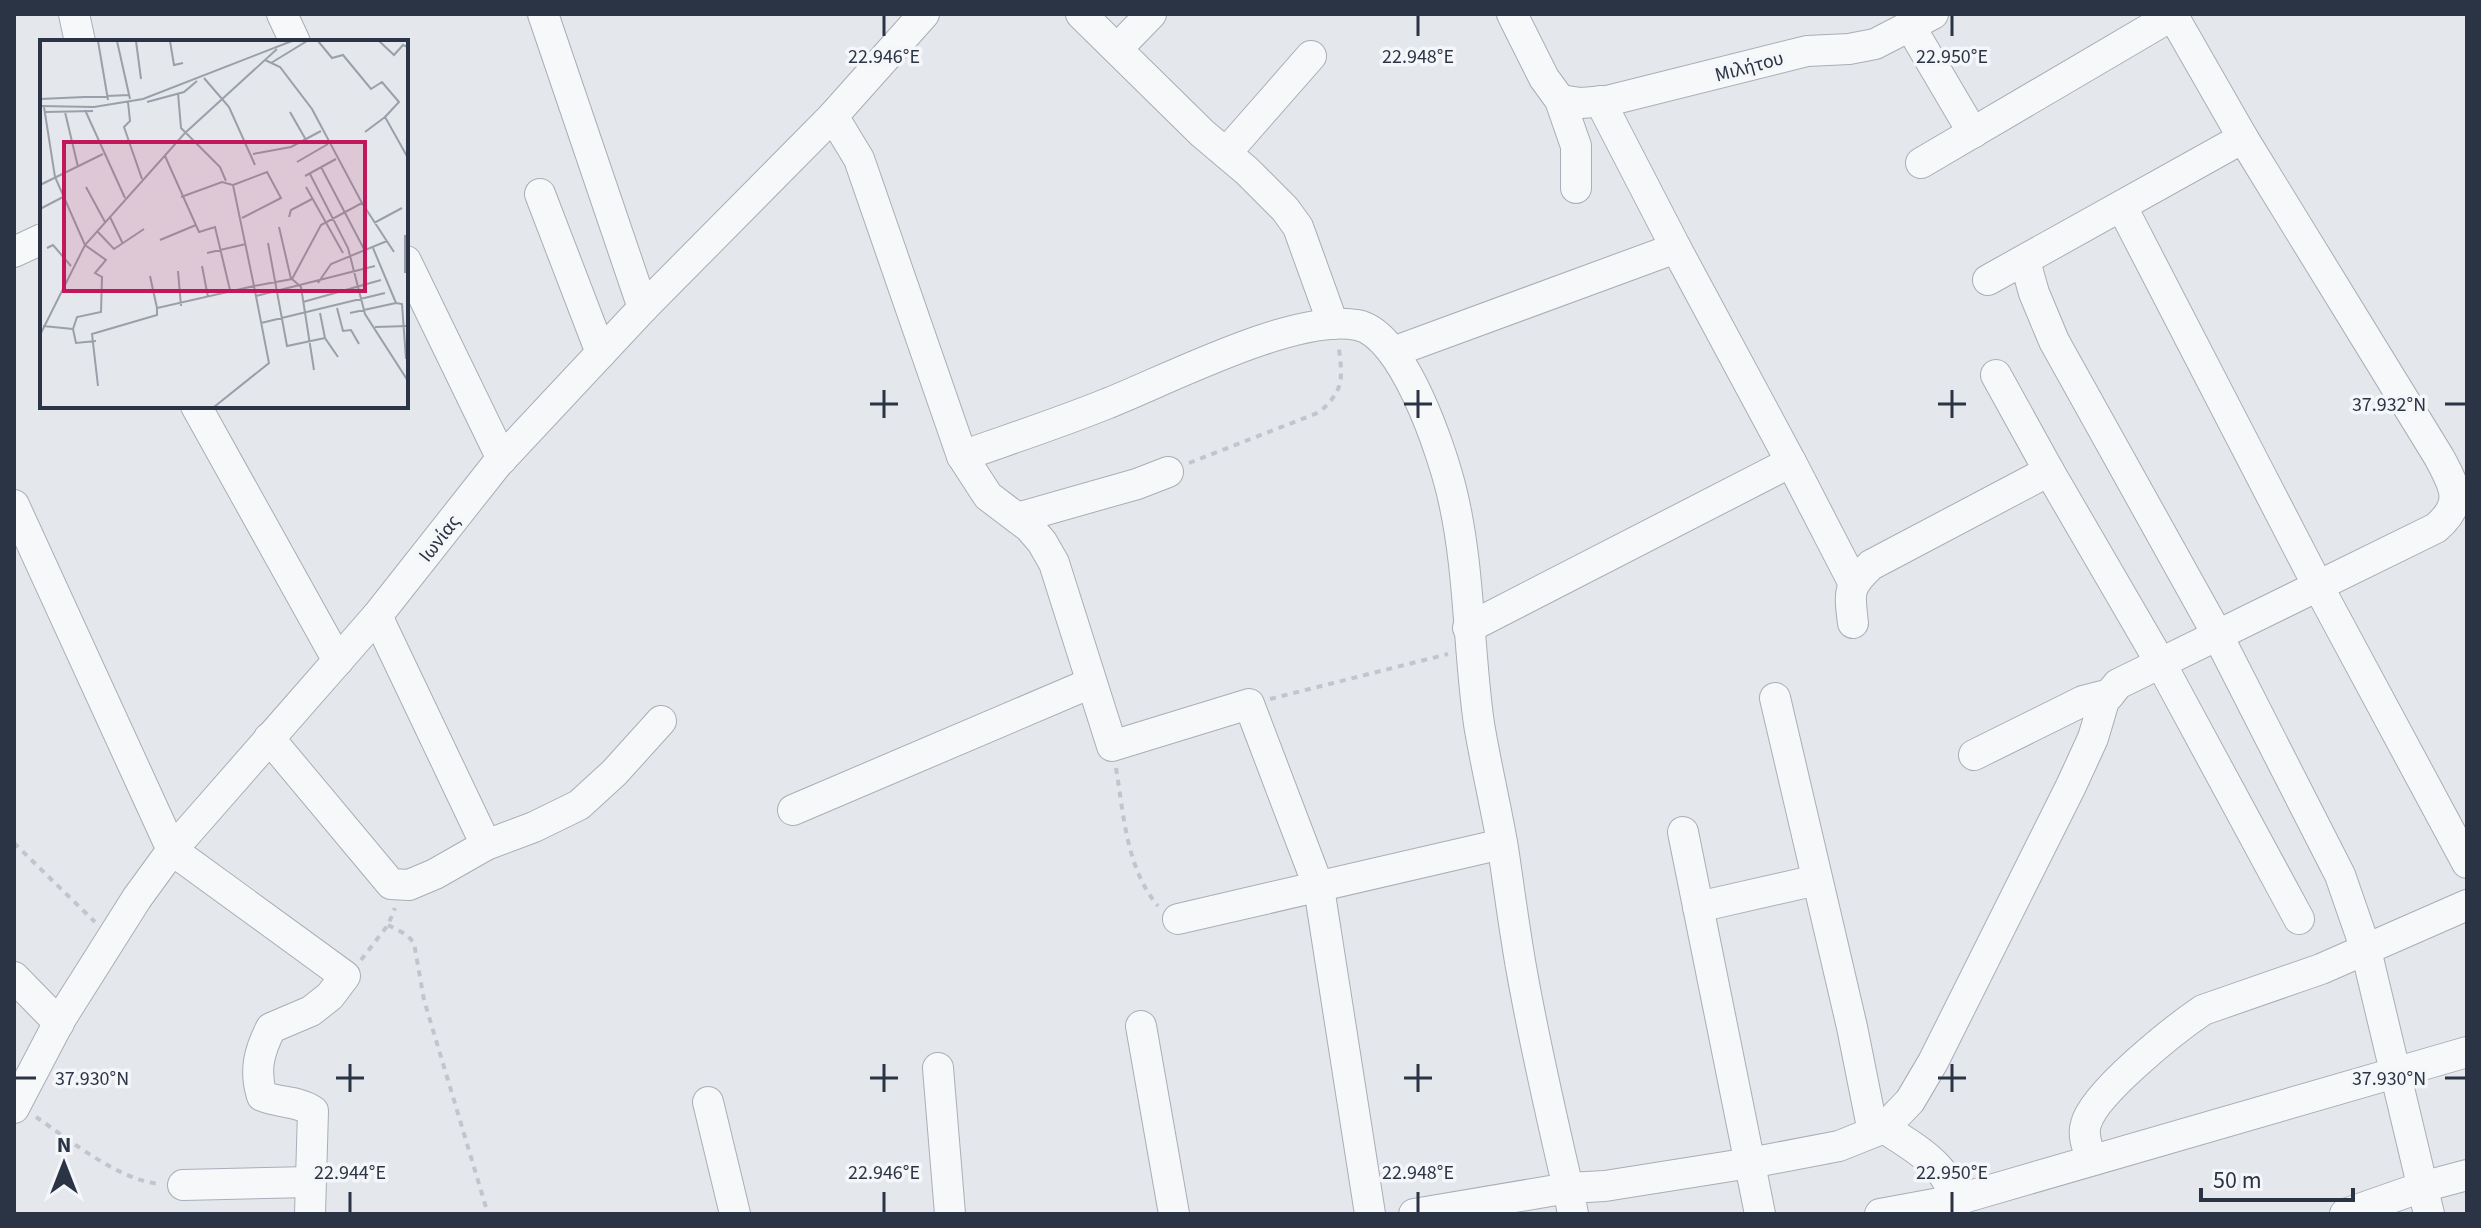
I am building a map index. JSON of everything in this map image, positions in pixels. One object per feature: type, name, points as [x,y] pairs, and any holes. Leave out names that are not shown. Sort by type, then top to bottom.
[{"type":"street","points":[[74,14],[80,40]]},
{"type":"street","points":[[282,14],[294,40]]},
{"type":"street","points":[[543,14],[643,308]]},
{"type":"street","name":"Ιωνίας","points":[[15,1106],[59,1023],[172,850],[377,616],[502,459],[643,308],[833,116],[924,14]]},
{"type":"street","points":[[1081,14],[1285,209],[1298,227],[1333,324]]},
{"type":"street","points":[[1117,49],[1151,14]]},
{"type":"street","points":[[1512,14],[1544,78],[1560,100],[1576,146],[1576,188]]},
{"type":"street","points":[[1414,1214],[1570,1201],[1605,1186],[1839,1146],[1879,1130],[1910,1101],[1933,1062],[2071,786],[2093,738],[2104,701],[2118,684],[2436,528],[2461,508],[2439,457],[2243,138],[2173,15],[1921,163]]},
{"type":"street","points":[[1921,20],[1973,133]]},
{"type":"street","name":"Μιλήτου","points":[[1560,100],[1581,103],[1600,101],[1807,51],[1875,44],[1921,20]]},
{"type":"street","points":[[1226,153],[1311,56]]},
{"type":"street","points":[[1600,101],[1853,582],[1850,601],[1853,623]]},
{"type":"street","points":[[833,116],[859,159],[962,456],[988,496],[1042,542],[1054,563],[1112,746],[1249,704],[1319,888],[1370,1214]]},
{"type":"street","points":[[1988,280],[2243,138]]},
{"type":"street","points":[[540,194],[601,353]]},
{"type":"street","points":[[2122,207],[2318,586],[2467,863]]},
{"type":"street","points":[[14,252],[40,240]]},
{"type":"street","points":[[1393,352],[1676,248]]},
{"type":"street","points":[[2025,261],[2034,293],[2054,341],[2217,634],[2340,875],[2366,950],[2425,1200]]},
{"type":"street","points":[[408,265],[502,459]]},
{"type":"street","points":[[962,456],[1104,405],[1241,348],[1303,327],[1354,324],[1371,328],[1393,352],[1416,390],[1452,492],[1479,723],[1531,1020],[1570,1201]]},
{"type":"street","points":[[1996,375],[2160,662],[2299,919]]},
{"type":"street","points":[[197,408],[338,661]]},
{"type":"street","points":[[1469,638],[1791,462]]},
{"type":"street","points":[[1853,582],[1871,565],[2049,471]]},
{"type":"street","points":[[1017,518],[1137,484],[1168,472]]},
{"type":"street","points":[[14,505],[172,850],[345,976],[330,996],[311,1011],[271,1028],[260,1048],[256,1078],[262,1096],[305,1105],[313,1111],[310,1214]]},
{"type":"street","points":[[377,616],[486,845]]},
{"type":"street","points":[[793,810],[1091,683]]},
{"type":"street","points":[[1974,755],[2083,701],[2110,694]]},
{"type":"street","points":[[1775,698],[1879,1130],[1936,1163],[1956,1207]]},
{"type":"street","points":[[269,738],[391,884],[409,885],[486,845],[534,827],[579,805],[614,773],[661,721]]},
{"type":"street","points":[[1683,832],[1760,1214]]},
{"type":"street","points":[[1178,919],[1502,844]]},
{"type":"street","points":[[1698,907],[1817,880]]},
{"type":"street","points":[[2092,1160],[2084,1127],[2090,1110],[2186,1021],[2203,1010],[2366,950],[2467,905]]},
{"type":"street","points":[[14,977],[59,1023]]},
{"type":"street","points":[[1141,1026],[1174,1214]]},
{"type":"street","points":[[1880,1214],[1956,1207],[2092,1160],[2467,1052]]},
{"type":"street","points":[[938,1068],[950,1214]]},
{"type":"street","points":[[708,1102],[735,1214]]},
{"type":"street","points":[[2345,1214],[2425,1200],[2467,1175]]},
{"type":"street","points":[[183,1185],[310,1182]]},
{"type":"path","points":[[1168,472],[1320,412],[1336,396],[1341,380],[1333,324]]},
{"type":"path","points":[[1249,704],[1469,638]]},
{"type":"path","points":[[1112,746],[1132,859],[1145,888],[1157,905],[1178,919]]},
{"type":"path","points":[[14,843],[97,924],[114,935]]},
{"type":"path","points":[[345,976],[373,947],[388,925],[395,908],[397,884]]},
{"type":"path","points":[[388,925],[407,935],[414,943],[424,1000],[488,1214]]},
{"type":"path","points":[[15,1106],[92,1155],[132,1176],[155,1184],[183,1185]]}]
